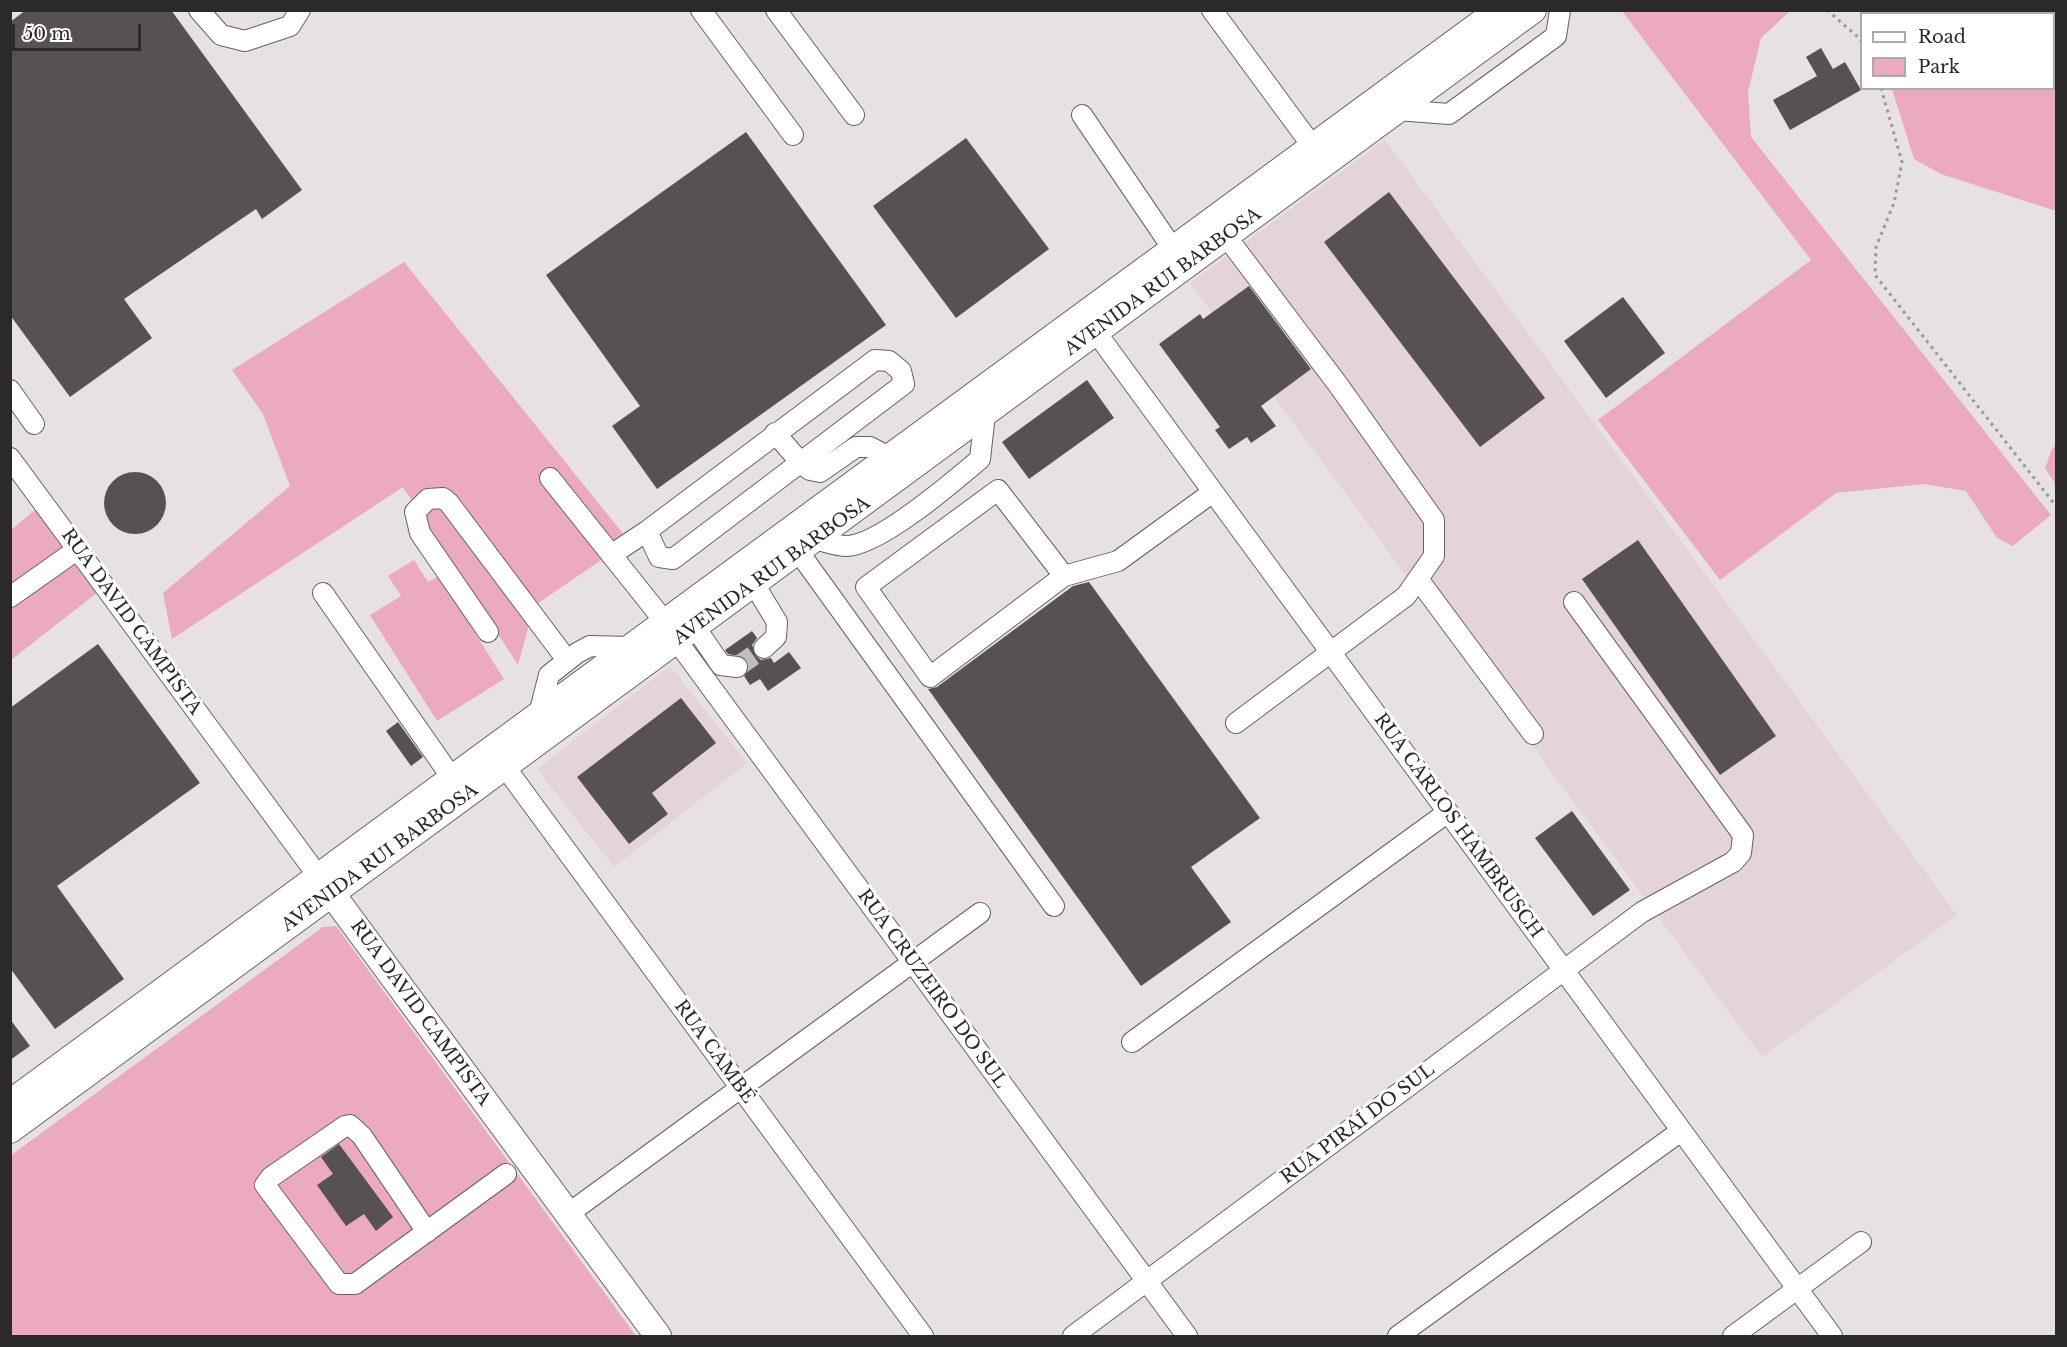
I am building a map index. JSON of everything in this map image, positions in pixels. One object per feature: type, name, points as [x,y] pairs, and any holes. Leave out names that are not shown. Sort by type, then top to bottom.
[{"type":"main road","name":"AVENIDA RUI BARBOSA","points":[[10,1130],[325,885],[452,778],[631,647],[679,630],[754,584],[985,414],[1173,249],[1499,10]]},
{"type":"main road","name":"AVENIDA RUI BARBOSA","points":[[10,1103],[325,885],[505,767],[679,630],[889,457],[1090,323],[1226,236],[1533,10]]},
{"type":"main road","name":"RUA DAVID CAMPISTA","points":[[325,885],[658,1336]]},
{"type":"street","points":[[199,10],[220,34],[245,41],[290,26],[300,10]]},
{"type":"street","points":[[701,10],[793,135]]},
{"type":"street","points":[[776,10],[854,115]]},
{"type":"street","points":[[1212,10],[1313,147]]},
{"type":"street","points":[[1397,110],[1449,114],[1556,36],[1560,10]]},
{"type":"street","points":[[1082,116],[1173,249]]},
{"type":"street","points":[[1226,236],[1339,386],[1434,520],[1434,556],[1406,596],[1236,723]]},
{"type":"street","name":"RUA CARLOS HAMBRUSCH","points":[[1090,323],[1832,1336]]},
{"type":"street","points":[[611,555],[875,360],[889,361],[902,371],[904,384],[673,559],[659,557],[646,531]]},
{"type":"street","points":[[10,390],[34,424]]},
{"type":"street","points":[[806,545],[847,546],[880,534],[946,488],[980,459],[985,414]]},
{"type":"street","points":[[775,434],[801,463],[810,470],[819,472],[862,445],[889,457]]},
{"type":"street","name":"RUA DAVID CAMPISTA","points":[[10,458],[325,885]]},
{"type":"street","points":[[550,478],[611,555],[679,630],[721,665],[737,667]]},
{"type":"street","points":[[946,488],[966,514]]},
{"type":"street","points":[[1064,576],[998,490],[866,587],[930,677],[1064,576],[1118,561],[1214,492]]},
{"type":"street","points":[[488,632],[420,533],[415,512],[428,499],[443,498],[449,503],[567,660]]},
{"type":"street","points":[[806,545],[1054,906]]},
{"type":"street","points":[[10,597],[78,549]]},
{"type":"street","points":[[1418,579],[1533,734]]},
{"type":"street","points":[[754,584],[777,622],[776,637],[764,648]]},
{"type":"street","points":[[323,593],[452,778]]},
{"type":"street","name":"RUA PIRAÍ DO SUL","points":[[1073,1336],[1642,912],[1733,862],[1741,853],[1743,835],[1574,602]]},
{"type":"street","name":"RUA CRUZEIRO DO SUL","points":[[679,630],[912,963],[1187,1336]]},
{"type":"street","points":[[539,714],[549,675],[567,660],[590,646],[631,647]]},
{"type":"street","name":"RUA CAMBÉ","points":[[505,767],[923,1336]]},
{"type":"street","points":[[1132,1042],[1448,812]]},
{"type":"street","points":[[568,1214],[980,914]]},
{"type":"street","points":[[427,1232],[362,1136],[350,1125],[345,1126],[270,1177],[265,1185],[339,1284],[355,1284],[427,1232],[506,1174]]},
{"type":"street","points":[[1398,1336],[1681,1131]]},
{"type":"street","points":[[1733,1336],[1861,1242]]},
{"type":"path","points":[[1827,10],[1860,40]]},
{"type":"path","points":[[1882,90],[1902,162],[1894,203],[1876,247],[1875,275],[2056,506]]},
{"type":"shaded area","points":[[1385,140],[1957,915],[1762,1057],[1190,283]]},
{"type":"shaded area","points":[[670,666],[747,763],[614,867],[537,769]]},
{"type":"green space","points":[[1895,10],[2056,11],[2056,211],[1941,174],[1914,159],[1892,90],[2055,90],[2055,12],[1892,12]]},
{"type":"green space","points":[[1622,11],[1790,11],[1761,38],[1748,92],[1751,137],[2051,515],[2013,546],[1997,538],[1966,491],[1924,484],[1836,493],[1720,580],[1598,420],[1811,260]]},
{"type":"green space","points":[[404,262],[629,541],[534,606],[518,665],[403,487],[172,639],[163,593],[290,486],[263,414],[232,370]]},
{"type":"green space","points":[[2056,445],[2056,485],[2045,468],[2052,449]]},
{"type":"green space","points":[[38,507],[98,592],[11,660],[11,530]]},
{"type":"green space","points":[[414,560],[428,582],[439,576],[504,679],[437,721],[370,615],[401,596],[388,576]]},
{"type":"green space","points":[[336,926],[636,1336],[11,1336],[10,1156],[323,927]]},
{"type":"building","points":[[26,10],[171,10],[302,190],[262,219],[256,209],[124,299],[152,338],[70,397],[10,315],[10,22]]},
{"type":"building","points":[[1821,48],[1833,69],[1845,62],[1861,90],[1790,130],[1773,100],[1817,76],[1806,57]]},
{"type":"building","points":[[746,132],[886,325],[657,489],[612,426],[640,406],[546,275]]},
{"type":"building","points":[[966,138],[1049,249],[956,318],[873,206]]},
{"type":"building","points":[[1389,192],[1545,398],[1480,447],[1324,242]]},
{"type":"building","points":[[1249,286],[1311,369],[1261,406],[1276,426],[1251,443],[1247,437],[1229,449],[1215,430],[1220,427],[1159,344],[1200,314],[1203,319]]},
{"type":"building","points":[[1623,297],[1665,353],[1606,398],[1564,341]]},
{"type":"building","points":[[1087,380],[1114,418],[1029,479],[1002,442]]},
{"type":"building","points":[[129,472],[141,472],[157,481],[164,491],[166,503],[164,515],[157,525],[141,534],[129,534],[118,529],[109,520],[104,509],[104,497],[109,486],[118,477]]},
{"type":"building","points":[[1638,540],[1776,736],[1720,775],[1582,579]]},
{"type":"building","points":[[1089,582],[1260,818],[1191,867],[1231,922],[1141,986],[928,689],[937,687],[1073,586]]},
{"type":"building","points":[[752,631],[757,638],[752,645],[756,656],[761,660],[771,658],[774,663],[789,652],[801,668],[768,691],[760,679],[750,685],[744,676],[749,669],[748,662],[744,657],[728,654],[725,650]]},
{"type":"building","points":[[98,644],[200,783],[57,886],[124,979],[55,1029],[10,968],[10,708]]},
{"type":"building","points":[[681,698],[716,743],[652,793],[668,814],[629,844],[577,777]]},
{"type":"building","points":[[398,722],[423,757],[411,766],[386,731]]},
{"type":"building","points":[[1572,811],[1630,890],[1593,916],[1535,838]]},
{"type":"building","points":[[10,1019],[30,1046],[10,1060]]},
{"type":"building","points":[[339,1144],[393,1217],[376,1231],[364,1214],[346,1226],[317,1185],[333,1174],[321,1157]]},
{"type":"tunnel","points":[[737,667],[764,648]]}]
